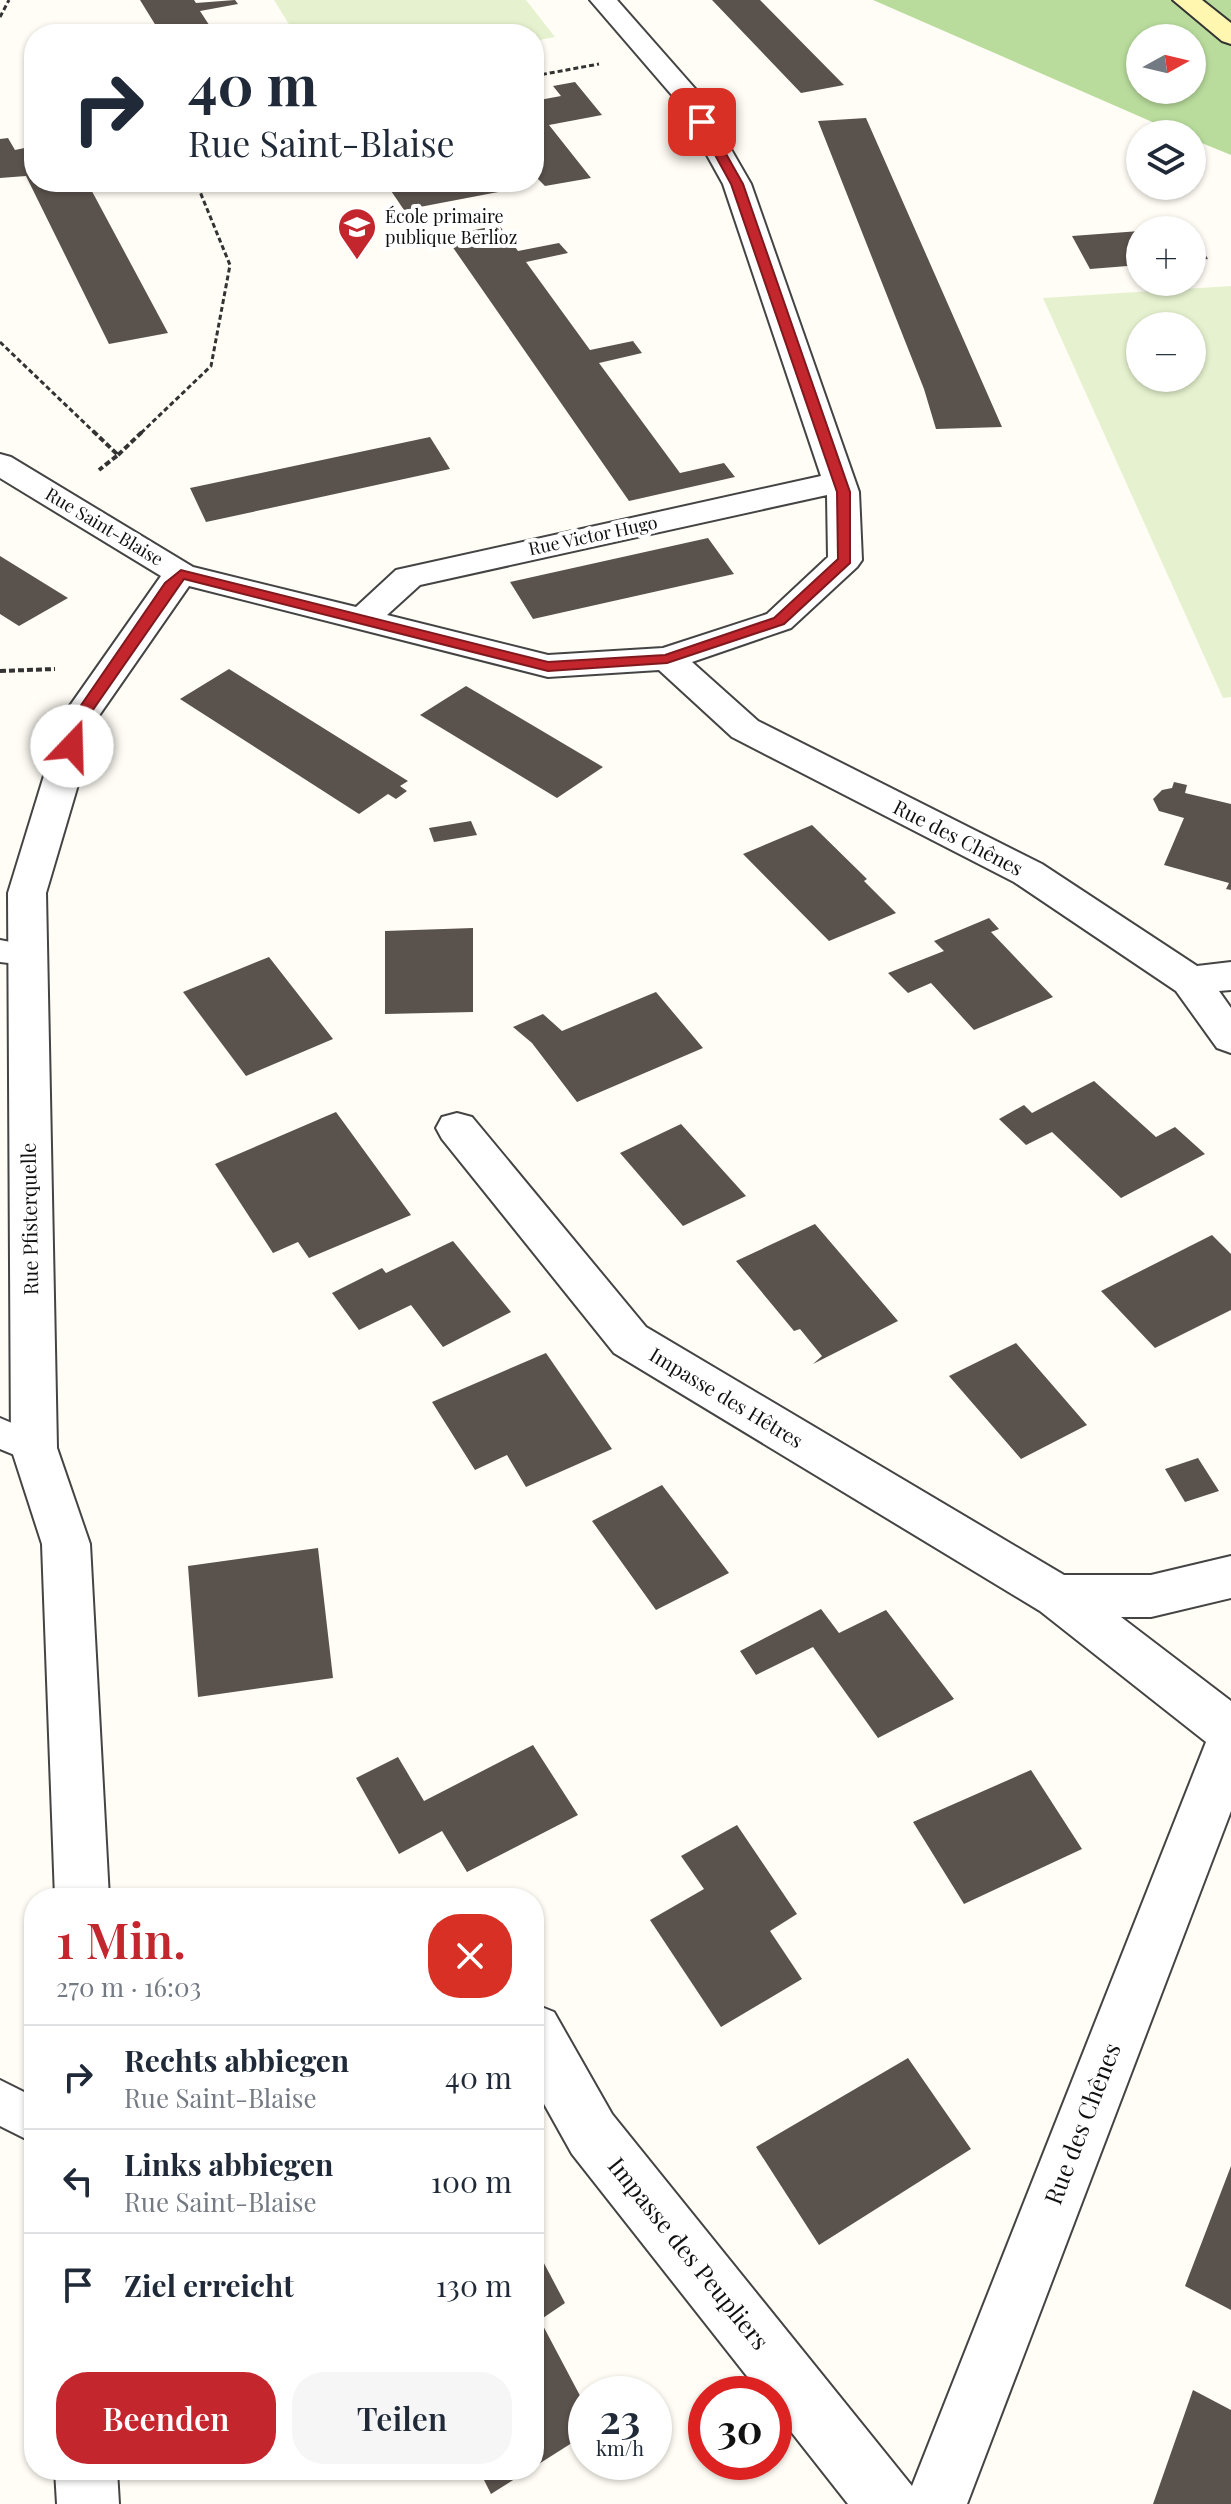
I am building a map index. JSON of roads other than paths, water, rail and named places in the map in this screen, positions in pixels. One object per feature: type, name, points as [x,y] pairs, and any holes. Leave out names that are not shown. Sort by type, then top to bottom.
[{"type":"main road","points":[[1186,0],[1231,36]]},
{"type":"street","name":"Rue Saint-Blaise","points":[[0,464],[181,574],[548,666],[667,659],[779,621],[845,560],[843,492],[737,184],[689,98],[603,0]]},
{"type":"street","name":"Rue Victor Hugo","points":[[362,620],[408,577],[840,482]]},
{"type":"street","name":"Rue Pfisterquelle","points":[[82,1888],[66,1544],[17,1440],[13,952],[27,893],[80,717],[181,574]]},
{"type":"street","name":"Rue des Chênes","points":[[667,659],[745,729],[1028,873],[1190,981],[1231,1038]]},
{"type":"street","points":[[1190,981],[1231,976]]},
{"type":"street","name":"Impasse des Hêtres","points":[[457,1128],[630,1340],[1057,1596],[1231,1731]]},
{"type":"street","points":[[1057,1596],[1151,1596],[1231,1577]]},
{"type":"street","name":"Rue des Chênes","points":[[936,2504],[1231,1744]]},
{"type":"street","name":"Impasse des Peupliers","points":[[544,2049],[592,2134],[888,2504]]},
{"type":"street","points":[[87,2480],[88,2504]]},
{"type":"lane","points":[[0,2102],[24,2115]]},
{"type":"place","name":"École primaire publique Berlioz","points":[[357,261]]}]
